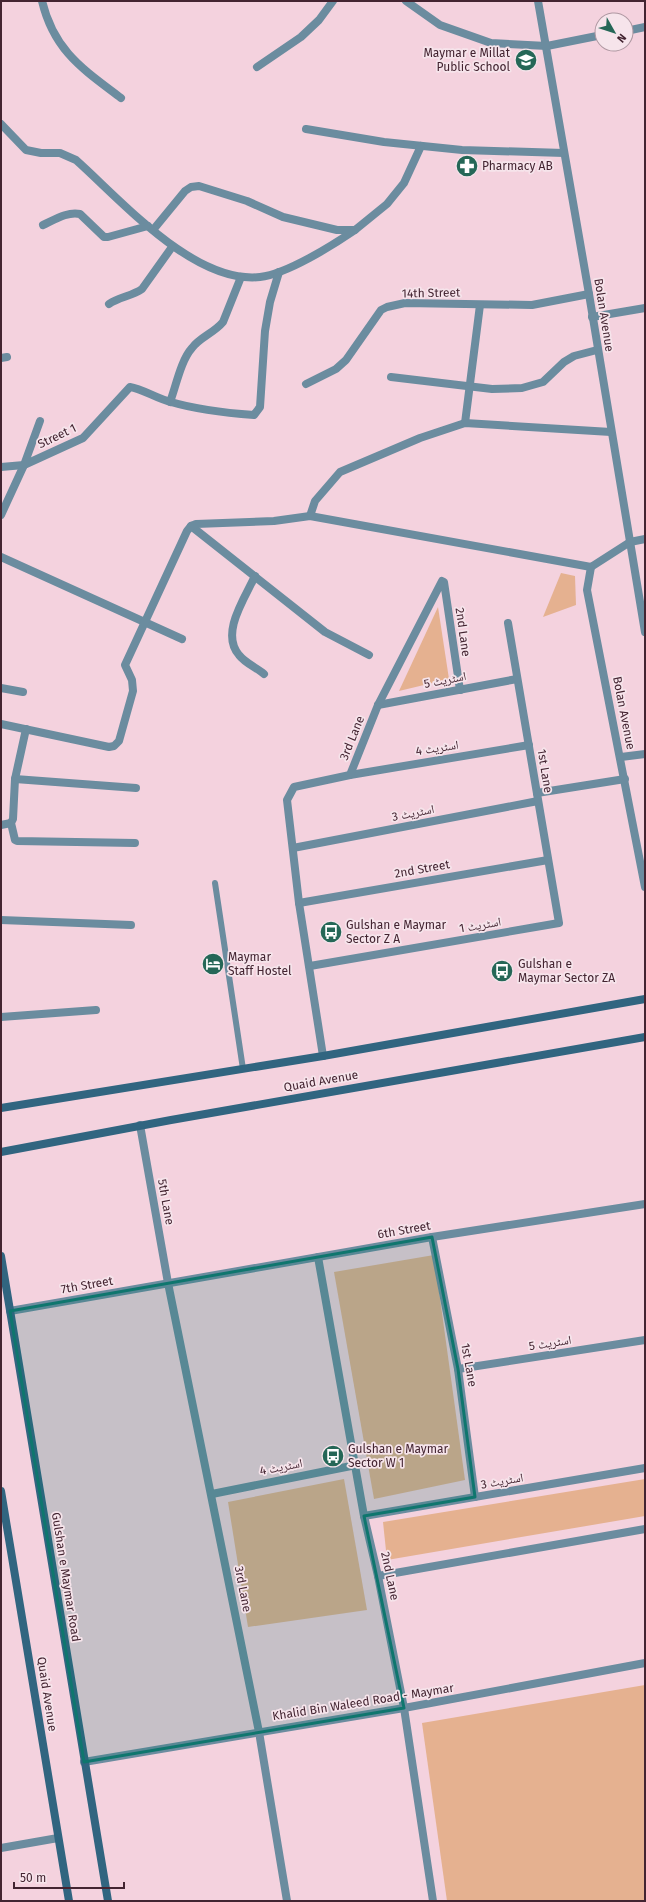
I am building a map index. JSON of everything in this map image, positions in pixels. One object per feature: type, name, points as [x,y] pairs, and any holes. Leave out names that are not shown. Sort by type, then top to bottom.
[{"type":"main road","name":"Quaid Avenue","points":[[1,1108],[323,1056],[645,999]]},
{"type":"main road","name":"Quaid Avenue","points":[[1,1152],[140,1125],[645,1037]]},
{"type":"main road","name":"Gulshan e Maymar Road","points":[[1,1256],[108,1901]]},
{"type":"main road","name":"Quaid Avenue","points":[[1,1491],[69,1901]]},
{"type":"street","points":[[42,1],[55,34],[65,50],[79,66],[121,98]]},
{"type":"street","points":[[257,67],[301,37],[319,20],[333,1]]},
{"type":"street","points":[[406,1],[440,25],[491,43],[547,46],[594,37]]},
{"type":"street","name":"Bolan Avenue","points":[[538,1],[547,46],[645,632]]},
{"type":"street","points":[[634,29],[645,27]]},
{"type":"street","points":[[1,124],[26,150],[41,153],[60,153],[76,160],[172,246],[218,272],[240,277],[261,277],[279,272],[332,246],[355,230],[387,204],[404,183],[421,146]]},
{"type":"street","points":[[306,129],[384,142],[462,150],[564,153]]},
{"type":"street","points":[[43,225],[76,213],[80,214],[104,237],[151,228],[185,191],[191,187],[199,186],[247,201],[283,217],[337,230],[355,230]]},
{"type":"street","points":[[109,304],[116,299],[137,293],[142,289],[172,246]]},
{"type":"street","points":[[240,277],[223,322],[218,328],[192,347],[187,354],[170,402],[221,413],[254,415],[258,412],[262,391],[265,331],[270,302],[279,272]]},
{"type":"street","name":"14th Street","points":[[306,384],[336,368],[346,360],[374,318],[381,310],[387,307],[405,303],[532,305],[589,294]]},
{"type":"street","points":[[465,424],[480,305]]},
{"type":"street","points":[[592,317],[645,308]]},
{"type":"street","points":[[391,377],[471,385],[502,390],[532,387],[543,382],[568,360],[597,350]]},
{"type":"street","name":"Street 1","points":[[1,467],[24,465],[84,438],[128,389],[132,387],[170,402]]},
{"type":"street","points":[[1,516],[24,465],[40,420]]},
{"type":"street","points":[[310,516],[315,501],[340,472],[420,438],[465,424],[611,432]]},
{"type":"street","points":[[1,724],[109,747],[114,746],[119,741],[134,692],[132,680],[125,666],[187,531],[191,526],[196,524],[274,521],[310,516],[591,567],[630,542],[645,539]]},
{"type":"street","points":[[191,526],[325,632],[369,655]]},
{"type":"street","points":[[1,558],[182,639]]},
{"type":"street","name":"Bolan Avenue","points":[[591,567],[588,590],[645,887]]},
{"type":"street","points":[[255,576],[235,618],[231,637],[233,646],[239,656],[264,674]]},
{"type":"street","name":"2nd Lane","points":[[440,581],[444,582],[460,690]]},
{"type":"street","name":"3rd Lane","points":[[323,1056],[300,903],[288,800],[290,792],[294,787],[350,775],[378,706],[440,581]]},
{"type":"street","name":"1st Lane","points":[[508,623],[559,923]]},
{"type":"street","name":"اسٹریٹ 5","points":[[378,706],[517,679]]},
{"type":"street","points":[[1,688],[23,692]]},
{"type":"street","points":[[26,729],[16,779],[11,823],[13,838],[17,842],[135,843]]},
{"type":"street","name":"اسٹریٹ 4","points":[[350,775],[529,745]]},
{"type":"street","points":[[621,757],[645,754]]},
{"type":"street","points":[[16,779],[136,788]]},
{"type":"street","name":"اسٹریٹ 3","points":[[293,848],[625,779]]},
{"type":"street","points":[[1,825],[11,823]]},
{"type":"street","name":"2nd Street","points":[[300,903],[548,860]]},
{"type":"street","points":[[1,920],[131,925]]},
{"type":"street","name":"اسٹریٹ 1","points":[[310,966],[559,923]]},
{"type":"street","points":[[1,1017],[96,1010]]},
{"type":"street","name":"5th Lane","points":[[140,1125],[168,1283]]},
{"type":"street","name":"6th Street","points":[[168,1283],[432,1237],[645,1204]]},
{"type":"street","name":"1st Lane","points":[[432,1237],[458,1369],[475,1498]]},
{"type":"street","name":"2nd Lane","points":[[318,1257],[364,1516],[378,1576],[404,1708],[433,1901]]},
{"type":"street","name":"3rd Lane","points":[[168,1283],[212,1494],[259,1732],[287,1901]]},
{"type":"street","name":"7th Street","points":[[10,1311],[168,1283]]},
{"type":"street","name":"اسٹریٹ 5","points":[[458,1369],[645,1340]]},
{"type":"street","name":"اسٹریٹ 4","points":[[212,1494],[356,1465]]},
{"type":"street","name":"اسٹریٹ 3","points":[[364,1516],[645,1468]]},
{"type":"street","points":[[378,1576],[645,1529]]},
{"type":"street","name":"Khalid Bin Waleed Road - Maymar","points":[[84,1762],[404,1708],[645,1664]]},
{"type":"street","points":[[1,1848],[58,1838]]},
{"type":"lane","points":[[215,883],[243,1069]]},
{"type":"highlighted area","points":[[432,1237],[458,1369],[475,1497],[364,1516],[404,1708],[84,1762],[10,1311]]},
{"type":"shaded area","points":[[561,573],[575,576],[576,605],[543,617]]},
{"type":"shaded area","points":[[438,607],[449,679],[399,691]]},
{"type":"shaded area","points":[[434,1255],[465,1480],[374,1499],[334,1272]]},
{"type":"shaded area","points":[[344,1479],[367,1610],[248,1627],[228,1502]]},
{"type":"shaded area","points":[[645,1479],[645,1516],[387,1560],[383,1522]]},
{"type":"shaded area","points":[[645,1685],[645,1901],[447,1901],[422,1723]]},
{"type":"place","name":"Maymar e Millat Public School","points":[[526,60]]},
{"type":"place","name":"Pharmacy AB","points":[[467,166]]},
{"type":"place","name":"Gulshan e Maymar Sector Z A","points":[[331,932]]},
{"type":"place","name":"Maymar Staff Hostel","points":[[213,964]]},
{"type":"place","name":"Gulshan e Maymar Sector ZA","points":[[502,971]]},
{"type":"place","name":"Gulshan e Maymar Sector W 1","points":[[333,1456]]}]
